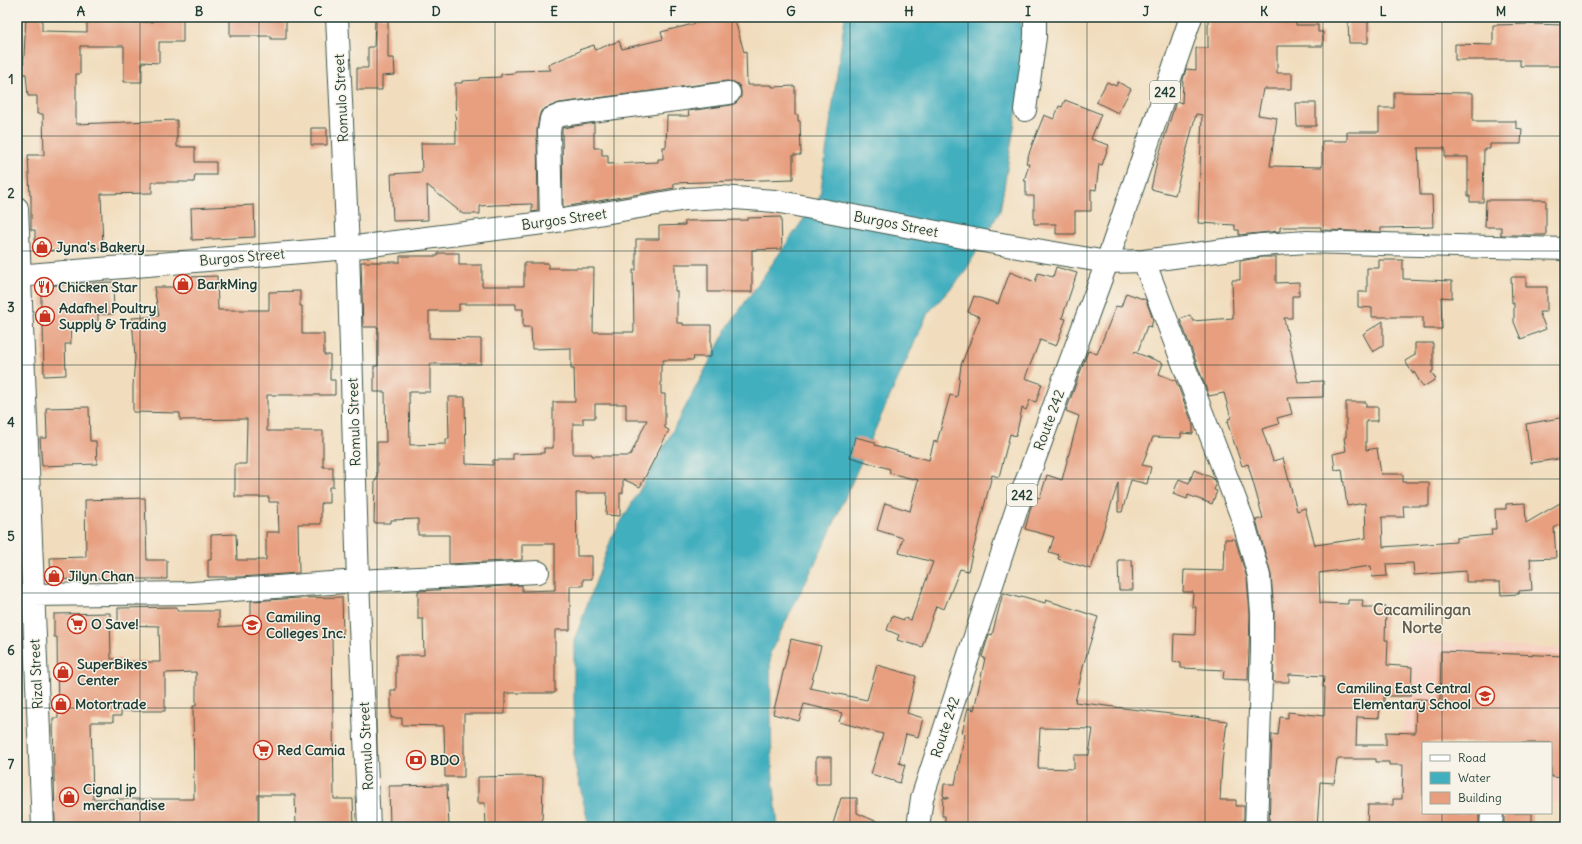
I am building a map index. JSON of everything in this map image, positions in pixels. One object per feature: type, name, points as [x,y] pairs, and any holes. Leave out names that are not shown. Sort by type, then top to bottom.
[{"type":"street","name":"Romulo Street","points":[[337,17],[348,248],[358,581],[369,827]]},
{"type":"street","points":[[1025,110],[1035,36],[1035,17]]},
{"type":"street","name":"Route 242","points":[[918,827],[922,798],[1020,500],[1107,262],[1191,17]]},
{"type":"street","points":[[551,222],[549,132],[551,120],[561,115],[729,93]]},
{"type":"street","name":"Burgos Street","points":[[18,276],[348,248],[551,222],[686,199],[721,197],[775,201],[989,242],[1107,262],[1144,261],[1261,245],[1307,242],[1565,248]]},
{"type":"street","name":"Rizal Street","points":[[17,208],[18,276],[42,827]]},
{"type":"street","points":[[1144,261],[1243,520],[1259,576],[1262,613],[1262,651],[1256,827]]},
{"type":"street","points":[[32,595],[192,593],[358,581],[538,572]]},
{"type":"street","points":[[1491,827],[1492,814]]},
{"type":"shaded area","name":"Camiling East Central Elementary School","points":[[1408,641],[1565,649],[1565,803],[1552,802],[1552,742],[1422,742],[1422,796],[1399,794]]},
{"type":"water","points":[[845,17],[1019,17],[1028,44],[1000,211],[963,275],[928,313],[826,541],[770,653],[772,768],[778,827],[589,827],[574,760],[574,641],[612,537],[655,464],[729,325],[820,196]]},
{"type":"building","points":[[26,17],[42,17],[42,31],[87,32],[87,17],[124,17],[124,22],[153,22],[153,17],[183,17],[183,42],[159,42],[159,63],[142,62],[142,82],[124,82],[124,46],[80,46],[80,74],[76,74],[76,124],[177,120],[177,147],[195,147],[195,162],[216,162],[216,175],[195,175],[194,182],[152,182],[152,193],[101,194],[103,248],[35,251],[35,230],[31,230],[31,195],[28,155],[44,155],[43,114],[37,114],[37,96],[28,96],[26,74],[23,74]]},
{"type":"building","points":[[230,17],[286,17],[286,39],[271,39],[271,36],[230,36]]},
{"type":"building","points":[[375,17],[388,17],[388,58],[394,58],[395,75],[382,76],[382,90],[357,90],[357,68],[368,68],[368,47],[374,47]]},
{"type":"building","points":[[709,17],[734,17],[744,52],[746,51],[747,85],[772,85],[772,87],[795,86],[795,115],[798,115],[798,121],[800,121],[801,155],[793,155],[793,179],[674,183],[674,188],[563,207],[562,128],[594,123],[594,148],[602,148],[602,155],[608,155],[608,164],[658,162],[658,159],[663,159],[663,147],[666,147],[667,116],[689,116],[688,111],[736,103],[741,97],[739,85],[734,82],[727,81],[559,103],[541,111],[537,130],[538,211],[532,212],[532,204],[495,205],[480,206],[480,214],[463,214],[427,185],[428,220],[393,221],[391,174],[422,172],[421,143],[456,143],[455,83],[479,80],[479,78],[501,77],[501,74],[515,73],[515,71],[551,70],[548,65],[580,51],[579,50],[594,45],[595,50],[619,41],[622,49],[663,39],[661,32],[709,20]]},
{"type":"building","points":[[1208,17],[1296,17],[1296,25],[1318,25],[1318,32],[1323,32],[1323,46],[1277,46],[1277,73],[1292,73],[1292,89],[1263,89],[1258,115],[1277,118],[1270,166],[1322,167],[1322,141],[1347,141],[1347,132],[1379,132],[1379,108],[1394,108],[1394,92],[1473,93],[1473,121],[1516,121],[1516,128],[1522,129],[1521,144],[1490,144],[1490,149],[1484,149],[1483,202],[1470,202],[1470,196],[1468,196],[1468,157],[1445,157],[1445,148],[1418,148],[1420,195],[1432,195],[1433,227],[1381,228],[1381,232],[1321,230],[1321,227],[1280,227],[1280,231],[1239,235],[1239,230],[1235,230],[1235,225],[1198,223],[1202,115],[1196,114],[1175,195],[1151,189],[1157,161],[1176,101],[1182,103],[1183,80],[1186,69],[1196,70],[1196,48],[1208,48]]},
{"type":"building","points":[[1348,21],[1368,21],[1368,43],[1349,43]]},
{"type":"building","points":[[1493,25],[1565,25],[1565,66],[1520,66],[1520,60],[1455,60],[1455,44],[1493,45]]},
{"type":"building","points":[[1107,82],[1116,86],[1118,82],[1131,89],[1118,113],[1096,102]]},
{"type":"building","points":[[1065,100],[1101,114],[1091,139],[1109,145],[1102,165],[1099,164],[1096,190],[1091,189],[1091,211],[1075,211],[1075,234],[1056,234],[1056,224],[1034,224],[1034,196],[1026,196],[1026,181],[1024,181],[1029,164],[1026,163],[1044,115],[1054,119],[1059,106],[1062,107]]},
{"type":"building","points":[[1296,103],[1316,103],[1316,126],[1297,126]]},
{"type":"building","points":[[311,128],[327,128],[327,145],[311,145]]},
{"type":"building","points":[[1486,200],[1546,200],[1546,235],[1501,235],[1501,227],[1485,227]]},
{"type":"building","points":[[254,205],[255,237],[192,240],[191,208]]},
{"type":"building","points":[[781,217],[782,249],[752,250],[752,292],[708,292],[708,264],[675,264],[677,323],[683,323],[683,325],[711,325],[711,357],[693,357],[694,360],[663,360],[663,364],[661,364],[661,394],[665,394],[665,428],[669,430],[640,487],[623,479],[623,493],[620,493],[620,516],[606,515],[607,493],[576,493],[577,556],[592,556],[592,579],[583,579],[583,586],[570,586],[570,630],[555,630],[555,693],[505,693],[505,714],[464,714],[464,777],[445,777],[444,726],[402,725],[402,718],[391,718],[391,690],[396,690],[396,655],[424,655],[423,619],[418,619],[418,591],[522,585],[522,591],[555,590],[555,544],[522,544],[522,560],[449,564],[449,535],[418,535],[418,519],[391,520],[391,523],[374,523],[375,480],[377,480],[377,442],[386,442],[385,392],[374,392],[374,366],[378,366],[378,327],[363,327],[361,262],[400,262],[400,256],[438,256],[438,253],[459,253],[459,265],[482,265],[482,286],[524,286],[524,263],[548,263],[548,268],[594,268],[593,332],[634,332],[633,270],[636,270],[636,239],[659,239],[659,226],[685,225],[685,221],[748,220],[748,218]],"holes":[[[459,304],[516,304],[516,309],[523,309],[523,327],[531,327],[532,349],[571,348],[571,369],[574,369],[575,402],[553,402],[553,448],[544,448],[544,453],[513,454],[513,460],[493,460],[493,465],[466,464],[465,397],[448,397],[449,439],[446,439],[446,444],[410,445],[409,392],[430,392],[430,364],[481,364],[481,339],[429,338],[429,311],[459,311]],[[595,404],[626,404],[626,420],[647,420],[630,456],[592,456],[592,454],[573,454],[573,424],[583,424],[583,418],[595,418]]]},
{"type":"building","points":[[1262,257],[1276,257],[1276,283],[1299,282],[1299,296],[1292,296],[1292,318],[1284,318],[1298,382],[1323,381],[1323,397],[1288,398],[1292,414],[1277,418],[1279,424],[1262,429],[1273,461],[1283,458],[1297,511],[1305,508],[1315,545],[1366,538],[1365,503],[1347,506],[1342,469],[1335,470],[1333,454],[1346,451],[1344,438],[1346,437],[1346,402],[1366,402],[1366,407],[1378,407],[1378,421],[1366,421],[1366,450],[1377,448],[1381,474],[1403,474],[1403,482],[1429,482],[1429,506],[1403,506],[1404,517],[1382,517],[1383,547],[1456,542],[1456,538],[1492,535],[1491,529],[1496,529],[1495,509],[1506,509],[1506,504],[1525,503],[1526,523],[1560,503],[1565,512],[1565,522],[1554,528],[1556,558],[1530,559],[1532,590],[1519,591],[1519,594],[1501,595],[1500,582],[1466,582],[1466,571],[1414,575],[1413,563],[1386,564],[1387,576],[1372,577],[1371,566],[1319,573],[1320,603],[1348,604],[1348,600],[1363,600],[1362,607],[1386,607],[1385,640],[1388,640],[1387,665],[1412,667],[1411,696],[1384,696],[1384,704],[1380,704],[1379,718],[1357,717],[1356,745],[1386,745],[1386,732],[1415,733],[1416,699],[1440,700],[1441,651],[1565,656],[1565,778],[1552,777],[1552,742],[1422,742],[1422,814],[1479,814],[1479,827],[1396,827],[1396,825],[1367,825],[1368,805],[1393,805],[1393,799],[1402,799],[1403,765],[1389,765],[1389,762],[1376,762],[1376,759],[1337,759],[1334,783],[1320,782],[1317,827],[1269,827],[1272,734],[1278,735],[1280,717],[1288,718],[1288,712],[1324,716],[1325,687],[1323,687],[1324,676],[1289,674],[1289,682],[1273,682],[1274,613],[1271,575],[1256,520],[1263,518],[1248,464],[1242,466],[1227,422],[1229,421],[1228,419],[1231,418],[1224,393],[1209,396],[1180,319],[1190,315],[1193,321],[1233,318],[1232,280],[1240,280],[1240,261]]},
{"type":"building","points":[[1379,260],[1403,260],[1403,279],[1452,281],[1452,298],[1441,297],[1442,329],[1423,329],[1423,317],[1372,317],[1372,308],[1358,307],[1358,292],[1367,292],[1367,268],[1379,268]]},
{"type":"building","points":[[1056,267],[1077,273],[1062,318],[1066,319],[1056,346],[1040,340],[1025,378],[1042,384],[1036,402],[1030,400],[1026,410],[1022,408],[1016,436],[1010,434],[999,477],[992,475],[968,571],[960,569],[944,609],[936,606],[922,647],[897,640],[899,635],[887,630],[892,616],[904,620],[904,618],[911,620],[933,562],[899,553],[903,538],[877,530],[885,503],[910,511],[918,480],[889,473],[890,469],[850,457],[855,437],[875,442],[875,445],[929,460],[934,441],[937,442],[950,395],[957,397],[961,365],[980,317],[968,312],[974,296],[998,304],[1010,272],[1035,282],[1038,273],[1053,277]]},
{"type":"building","points":[[217,276],[218,310],[269,310],[269,292],[300,291],[300,306],[302,306],[302,334],[324,334],[324,355],[330,355],[330,380],[335,380],[335,395],[267,395],[267,431],[323,431],[323,467],[333,467],[333,487],[329,487],[329,503],[321,503],[321,524],[298,524],[299,573],[240,577],[208,577],[208,560],[211,560],[211,535],[236,534],[237,560],[266,560],[266,532],[279,532],[278,502],[269,502],[269,497],[235,497],[235,464],[246,464],[247,419],[180,420],[180,413],[133,412],[135,357],[132,318],[159,316],[154,287],[190,287],[189,277]]},
{"type":"building","points":[[1511,277],[1526,277],[1526,287],[1547,287],[1547,312],[1539,312],[1546,329],[1521,339],[1514,322],[1514,303],[1512,303]]},
{"type":"building","points":[[113,282],[114,314],[98,314],[98,324],[70,324],[71,344],[65,344],[66,375],[44,376],[41,286]]},
{"type":"building","points":[[1126,293],[1146,300],[1153,320],[1151,327],[1147,326],[1138,351],[1134,352],[1163,363],[1159,374],[1176,381],[1193,425],[1193,434],[1181,433],[1181,438],[1153,437],[1142,465],[1151,467],[1147,484],[1131,480],[1122,512],[1118,512],[1118,483],[1091,569],[1058,559],[1059,555],[1049,552],[1054,537],[1025,529],[1034,496],[1040,498],[1047,475],[1062,480],[1079,416],[1066,411],[1088,351],[1097,354],[1116,306],[1121,307]]},
{"type":"building","points":[[1383,321],[1383,346],[1373,352],[1363,334]]},
{"type":"building","points":[[1415,343],[1433,343],[1433,371],[1431,372],[1436,379],[1423,387],[1405,361],[1415,355]]},
{"type":"building","points":[[89,407],[90,441],[96,441],[97,464],[42,466],[40,438],[47,438],[46,408]]},
{"type":"building","points":[[1565,417],[1565,458],[1531,463],[1526,424]]},
{"type":"building","points":[[1194,470],[1213,478],[1216,485],[1214,490],[1217,491],[1212,504],[1188,495],[1187,499],[1173,494],[1179,479],[1189,483]]},
{"type":"building","points":[[145,498],[147,560],[167,560],[167,579],[106,578],[51,580],[50,558],[86,557],[85,500]]},
{"type":"building","points":[[1225,539],[1235,539],[1247,578],[1250,614],[1248,680],[1223,679],[1224,670],[1181,668],[1181,663],[1173,662],[1174,634],[1195,635],[1196,607],[1192,607],[1193,592],[1183,592],[1184,570],[1224,571]]},
{"type":"building","points":[[1118,560],[1132,560],[1133,590],[1119,590]]},
{"type":"building","points":[[1003,593],[1020,598],[1021,596],[1045,603],[1046,600],[1098,617],[1084,663],[1075,702],[1227,721],[1222,762],[1220,800],[1236,800],[1236,806],[1244,806],[1244,827],[1010,827],[973,823],[973,827],[945,827],[945,816],[942,816],[943,798],[949,798],[943,796],[944,784],[955,784],[965,734],[962,733],[968,708],[974,710],[985,658],[982,657],[989,634],[992,635]],"holes":[[[1040,728],[1093,729],[1089,755],[1074,755],[1074,769],[1038,768]]]},
{"type":"building","points":[[342,597],[343,635],[332,635],[334,799],[353,799],[354,827],[296,827],[295,795],[258,795],[258,827],[55,827],[53,718],[58,718],[57,637],[54,637],[54,614],[110,613],[111,659],[121,659],[121,662],[160,662],[159,626],[118,625],[118,608],[177,607],[177,611],[219,611],[219,627],[251,625],[251,601]],"holes":[[[196,672],[196,706],[193,706],[194,799],[93,799],[91,722],[113,722],[113,716],[121,716],[121,711],[165,711],[165,673]]]},
{"type":"building","points":[[791,639],[821,646],[810,688],[867,700],[877,665],[916,676],[907,713],[923,718],[918,737],[906,734],[899,763],[905,765],[900,783],[871,774],[883,734],[839,722],[842,713],[804,704],[799,721],[773,714]]},
{"type":"building","points":[[816,757],[831,757],[831,784],[816,784]]},
{"type":"building","points":[[478,777],[543,777],[542,827],[486,827],[485,803],[478,803]]},
{"type":"building","points":[[447,785],[449,827],[390,827],[389,786]]},
{"type":"building","points":[[841,798],[857,798],[857,813],[889,827],[832,827]]},
{"type":"building","points":[[1504,814],[1532,814],[1532,827],[1504,827]]},
{"type":"place","name":"Jyna's Bakery","points":[[42,247]]},
{"type":"place","name":"BarkMing","points":[[183,284]]},
{"type":"place","name":"Chicken Star","points":[[44,287]]},
{"type":"place","name":"Adafhel Poultry Supply & Trading","points":[[45,316]]},
{"type":"place","name":"Jilyn Chan","points":[[54,576]]},
{"type":"place","name":"O Save!","points":[[77,624]]},
{"type":"place","name":"Camiling Colleges Inc.","points":[[252,625]]},
{"type":"place","name":"SuperBikes Center","points":[[63,672]]},
{"type":"place","name":"Camiling East Central Elementary School","points":[[1485,696]]},
{"type":"place","name":"Motortrade","points":[[61,704]]},
{"type":"place","name":"Red Camia","points":[[263,750]]},
{"type":"place","name":"BDO","points":[[416,760]]},
{"type":"place","name":"Cignal jp merchandise","points":[[69,797]]},
{"type":"district","name":"Cacamilingan Norte","points":[[1422,618]]}]
